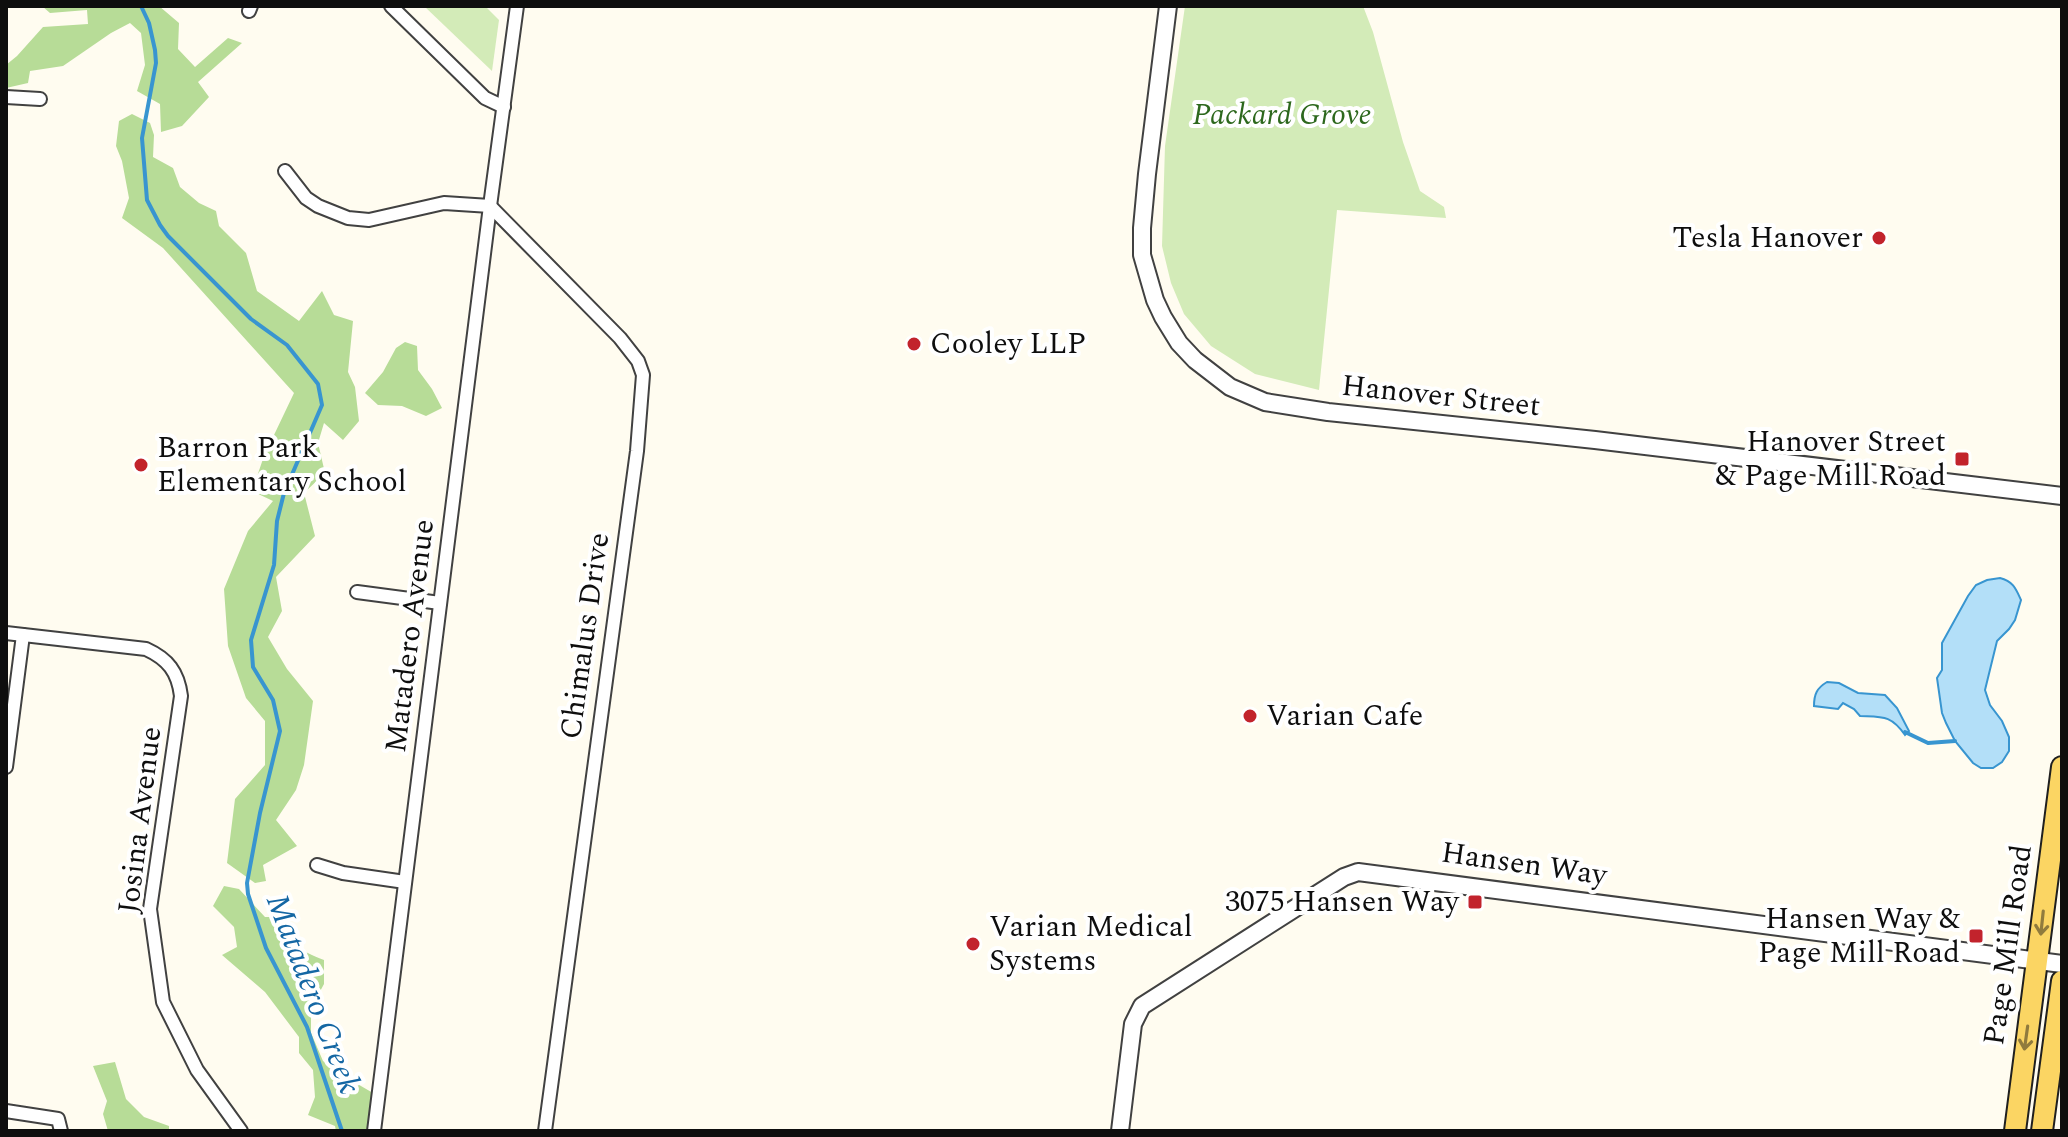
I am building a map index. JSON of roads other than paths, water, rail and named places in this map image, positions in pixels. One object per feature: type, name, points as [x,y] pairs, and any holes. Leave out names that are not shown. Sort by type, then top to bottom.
[{"type":"main road","name":"Page Mill Road","points":[[2015,1131],[2062,767]]},
{"type":"main road","name":"Page Mill Road","points":[[2042,1131],[2062,981]]},
{"type":"street","points":[[391,6],[485,98],[504,107]]},
{"type":"street","name":"Matadero Avenue","points":[[374,1131],[517,6]]},
{"type":"street","name":"Hanover Street","points":[[1168,6],[1147,174],[1142,255],[1155,300],[1179,343],[1204,368],[1230,387],[1265,402],[1328,412],[2062,496]]},
{"type":"street","points":[[6,97],[40,99]]},
{"type":"street","points":[[285,171],[306,198],[348,218],[369,220],[444,203],[490,206]]},
{"type":"street","name":"Chimalus Drive","points":[[490,206],[620,338],[638,361],[643,375],[635,467],[545,1131]]},
{"type":"street","points":[[357,592],[440,603]]},
{"type":"street","name":"Josina Avenue","points":[[6,633],[146,649],[156,653],[178,677],[181,696],[150,909],[163,1002],[197,1070],[241,1131]]},
{"type":"street","points":[[6,767],[23,635]]},
{"type":"street","points":[[317,865],[343,873],[405,882]]},
{"type":"street","name":"Hansen Way","points":[[1120,1131],[1133,1024],[1142,1006],[1330,886],[1358,872],[2062,964]]},
{"type":"street","points":[[6,1111],[60,1125]]},
{"type":"water","points":[[2000,578],[2011,583],[2021,600],[2015,620],[1997,641],[1985,690],[2009,737],[2009,751],[2002,762],[1993,768],[1981,768],[1955,741],[1946,723],[1937,678],[1942,670],[1942,643],[1968,596],[1976,585]]},
{"type":"water","points":[[1827,682],[1839,683],[1858,693],[1885,695],[1897,708],[1909,731],[1905,735],[1886,718],[1860,716],[1843,703],[1838,709],[1814,706],[1817,692]]},
{"type":"waterway","name":"Matadero Creek","points":[[141,6],[149,23],[156,63],[142,138],[147,200],[168,236],[251,319],[287,345],[318,384],[322,405],[284,493],[277,521],[274,565],[251,640],[253,667],[273,700],[280,731],[247,883],[266,948],[307,1027],[342,1131]]},
{"type":"waterway","points":[[1905,732],[1928,743],[1955,741]]},
{"type":"place","name":"Tesla Hanover","points":[[1879,238]]},
{"type":"place","name":"Cooley LLP","points":[[914,344]]},
{"type":"place","name":"Hanover Street & Page Mill Road","points":[[1962,459]]},
{"type":"place","name":"Barron Park Elementary School","points":[[141,465]]},
{"type":"place","name":"Varian Cafe","points":[[1250,716]]},
{"type":"place","name":"3075 Hansen Way","points":[[1475,902]]},
{"type":"place","name":"Hansen Way & Page Mill Road","points":[[1976,936]]},
{"type":"place","name":"Varian Medical Systems","points":[[973,944]]},
{"type":"park label","name":"Packard Grove","points":[[1282,115]]}]
